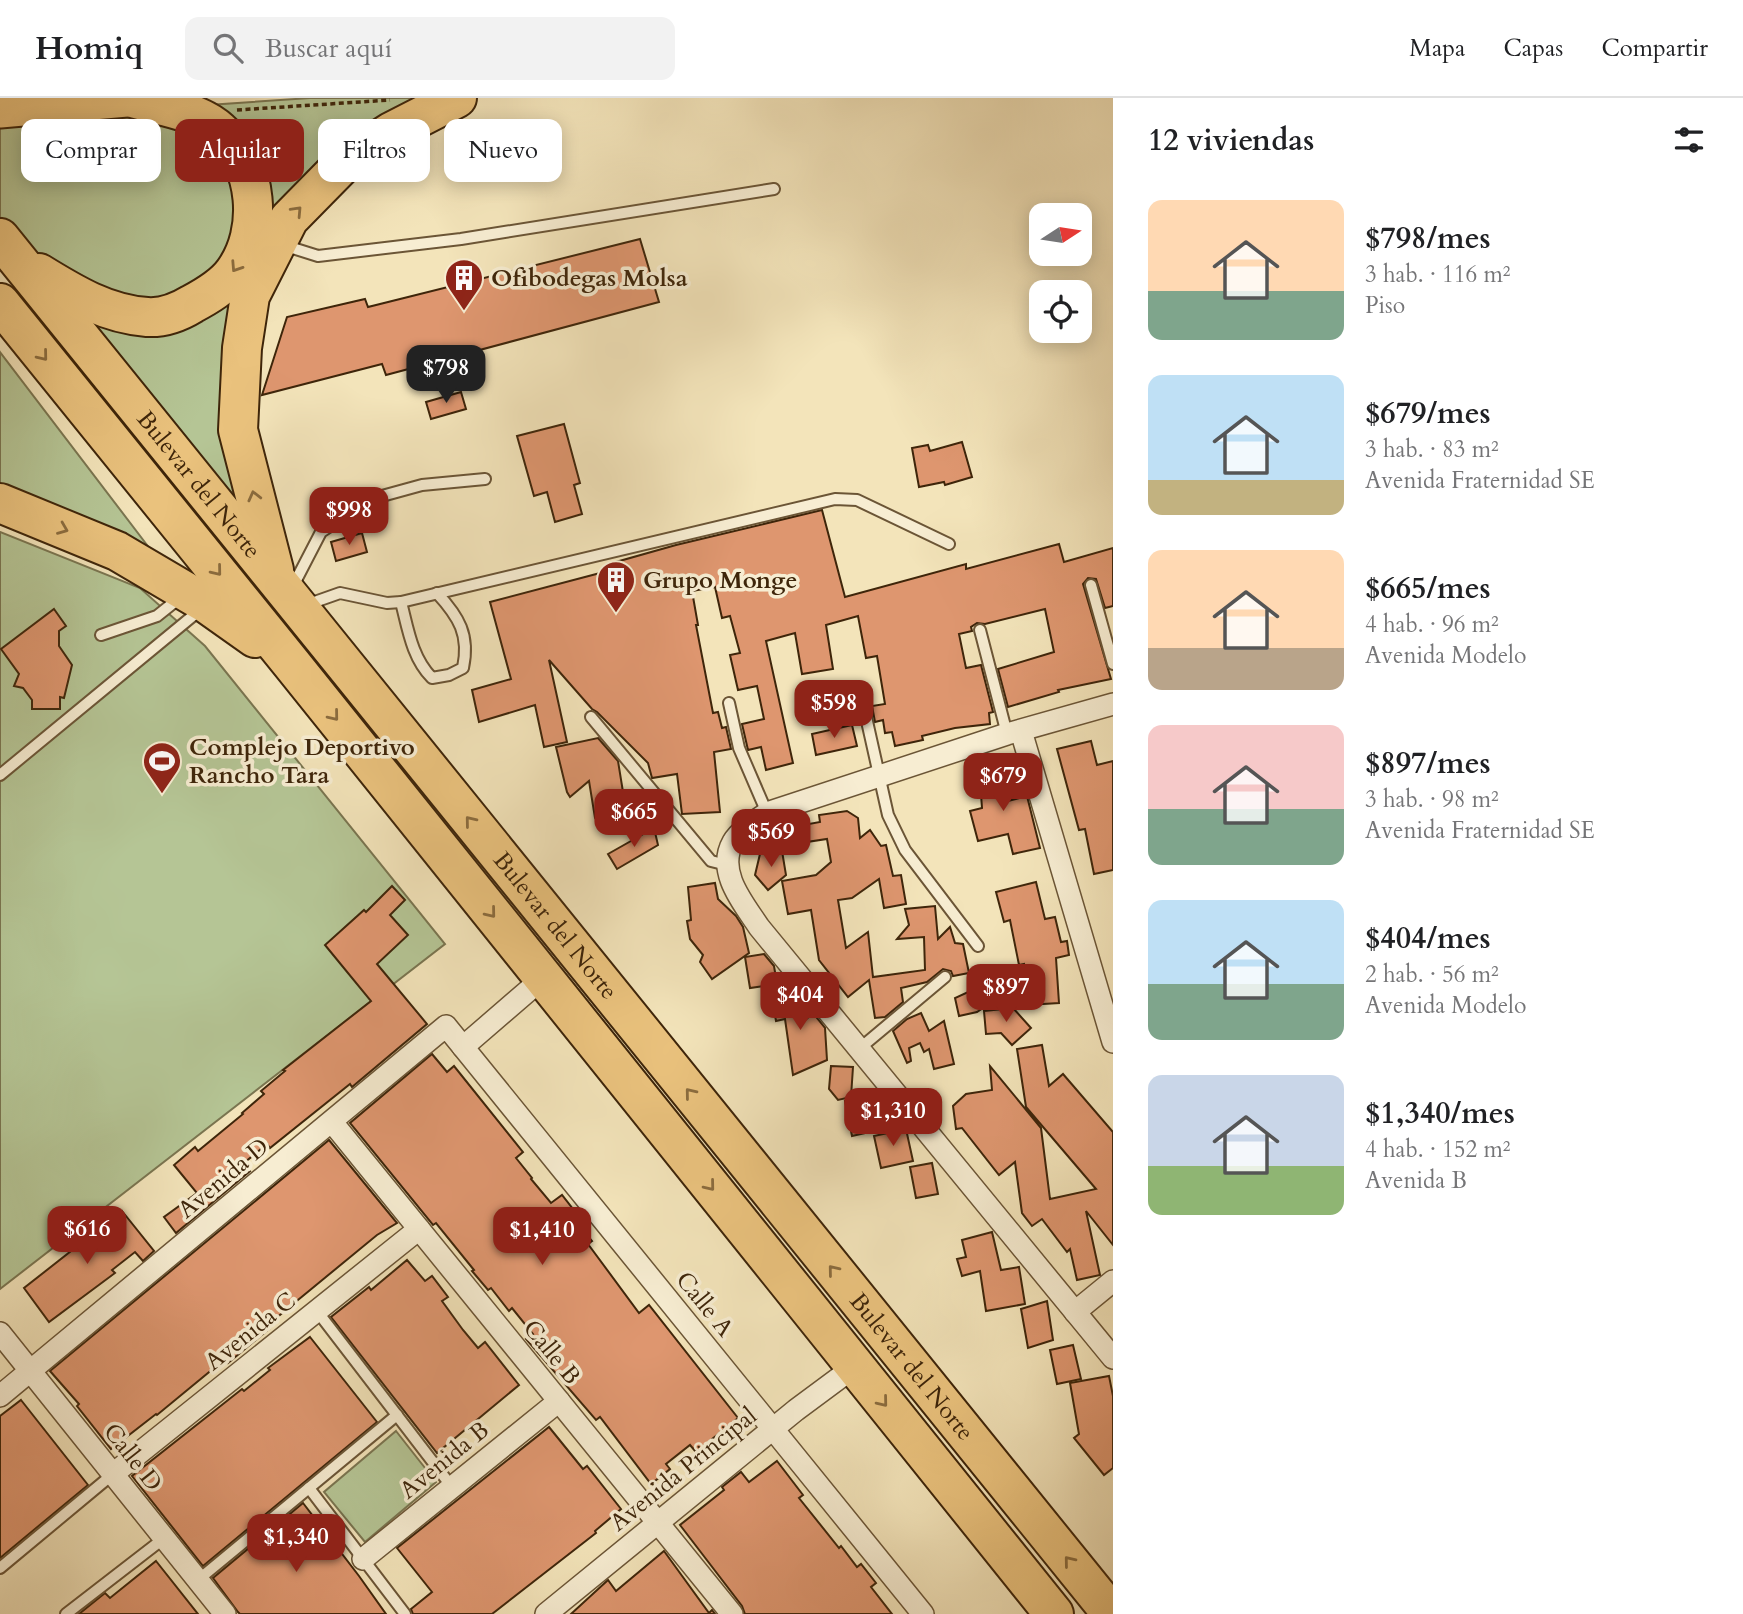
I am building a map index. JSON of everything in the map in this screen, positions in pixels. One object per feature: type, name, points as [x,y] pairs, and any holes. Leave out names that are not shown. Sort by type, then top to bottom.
[{"type":"highway","points":[[288,597],[262,527],[238,430],[242,348],[250,296],[289,219],[346,161],[391,132],[457,98]]},
{"type":"highway","points":[[143,99],[201,119]]},
{"type":"highway","points":[[8,249],[85,301],[117,312],[149,317],[178,312],[209,295],[234,273],[248,247],[253,216],[250,182]]},
{"type":"highway","name":"Bulevar del Norte","points":[[8,249],[1112,1614]]},
{"type":"highway","name":"Bulevar del Norte","points":[[0,303],[1054,1614]]},
{"type":"highway","points":[[0,503],[117,551],[197,598],[291,663]]},
{"type":"main road","points":[[0,111],[143,99]]},
{"type":"street","points":[[1113,704],[1014,733],[760,818],[733,842],[727,865],[734,889],[760,927],[1113,1358]]},
{"type":"street","points":[[1014,733],[1106,992],[1113,1042]]},
{"type":"street","points":[[463,1047],[543,978]]},
{"type":"street","name":"Calle A","points":[[446,1026],[923,1614]]},
{"type":"street","name":"Avenida D","points":[[0,1396],[446,1026]]},
{"type":"street","name":"Calle B","points":[[332,1122],[732,1614]]},
{"type":"street","name":"Avenida C","points":[[113,1474],[419,1229]]},
{"type":"street","points":[[1075,1312],[1113,1281]]},
{"type":"street","name":"Calle D","points":[[0,1333],[225,1614]]},
{"type":"street","name":"Avenida Principal","points":[[549,1613],[772,1429],[854,1367]]},
{"type":"street","name":"Avenida B","points":[[363,1559],[559,1402]]},
{"type":"lane","points":[[277,243],[318,256],[461,239],[774,189]]},
{"type":"lane","points":[[288,597],[321,532],[371,499],[422,485],[485,479]]},
{"type":"lane","points":[[288,597],[340,593],[387,603],[401,602],[835,499],[857,500],[949,544]]},
{"type":"lane","points":[[1091,585],[1113,664]]},
{"type":"lane","points":[[401,602],[422,668],[432,678],[449,675],[463,668],[464,636],[456,614],[437,593]]},
{"type":"lane","points":[[101,635],[157,616],[197,598]]},
{"type":"lane","points":[[0,775],[197,598]]},
{"type":"lane","points":[[980,630],[1014,733]]},
{"type":"lane","points":[[860,690],[888,815],[905,850],[978,946]]},
{"type":"lane","points":[[729,703],[738,748],[760,818]]},
{"type":"lane","points":[[591,718],[712,861],[727,865]]},
{"type":"lane","points":[[859,1049],[945,977]]},
{"type":"lane","points":[[317,1311],[452,1487]]},
{"type":"lane","points":[[198,1580],[397,1415]]},
{"type":"lane","points":[[0,1568],[113,1474]]},
{"type":"lane","points":[[309,1488],[404,1614]]},
{"type":"lane","points":[[66,1614],[163,1539]]},
{"type":"path","points":[[222,119],[229,110],[399,99]]},
{"type":"green space","points":[[310,98],[439,98],[401,119],[318,119],[318,182],[326,182],[240,304],[258,540],[62,296],[161,324],[259,235],[232,182],[304,182],[304,119],[201,119],[194,106]]},
{"type":"green space","points":[[138,107],[180,119],[175,119],[175,182],[238,182],[230,266],[152,308],[34,259],[0,217],[0,118]]},
{"type":"green space","points":[[0,352],[163,566],[0,494]]},
{"type":"green space","name":"Complejo Deportivo Rancho Tara","points":[[0,532],[140,588],[205,646],[445,944],[0,1289]]},
{"type":"green space","points":[[396,1431],[436,1482],[365,1542],[324,1492]]},
{"type":"building","name":"Ofibodegas Molsa","points":[[640,239],[659,302],[386,375],[382,364],[262,395],[287,317],[365,299],[368,307]]},
{"type":"building","points":[[461,392],[466,409],[431,419],[426,402]]},
{"type":"building","points":[[564,424],[580,483],[574,485],[582,514],[555,522],[547,492],[534,496],[517,436]]},
{"type":"building","points":[[962,442],[972,477],[945,485],[944,482],[919,487],[912,448],[928,445],[930,451]]},
{"type":"building","points":[[822,510],[845,597],[966,564],[966,569],[1059,544],[1064,562],[1113,548],[1113,606],[1105,608],[1096,579],[1088,578],[1083,584],[1111,679],[1058,690],[1059,692],[1008,707],[998,669],[1054,652],[1045,609],[985,624],[977,623],[971,627],[972,631],[959,634],[966,668],[981,665],[993,712],[989,713],[990,724],[955,728],[922,736],[923,740],[895,746],[892,732],[885,733],[883,720],[875,722],[872,706],[885,704],[877,656],[866,658],[858,616],[826,625],[833,669],[802,674],[795,633],[766,641],[793,763],[766,770],[761,747],[748,750],[742,724],[764,719],[757,686],[738,690],[730,655],[740,653],[730,616],[722,618],[715,587],[692,591],[713,713],[718,712],[722,728],[726,727],[731,749],[714,752],[720,812],[682,814],[677,774],[652,778],[648,763],[592,709],[549,660],[567,742],[544,747],[535,705],[479,722],[472,690],[511,679],[490,602],[619,568],[616,562],[676,545]]},
{"type":"building","points":[[362,533],[367,552],[336,561],[331,542]]},
{"type":"building","points":[[54,609],[66,626],[59,631],[59,646],[72,665],[64,698],[60,697],[60,709],[32,709],[32,700],[23,688],[14,686],[19,674],[1,649]]},
{"type":"building","points":[[852,725],[857,746],[816,755],[812,734]]},
{"type":"building","points":[[598,738],[618,761],[628,823],[601,827],[595,818],[589,781],[570,797],[567,792],[556,747]]},
{"type":"building","points":[[1091,741],[1097,765],[1113,761],[1113,870],[1094,874],[1085,829],[1079,830],[1057,749]]},
{"type":"building","points":[[1004,765],[1008,801],[1027,796],[1040,848],[1013,854],[1008,834],[978,841],[970,811],[982,808],[979,767]]},
{"type":"building","points":[[847,811],[858,818],[860,838],[870,830],[881,846],[886,845],[893,876],[901,875],[906,904],[884,908],[879,879],[852,898],[838,900],[846,948],[868,932],[873,977],[925,970],[924,937],[897,939],[909,925],[905,909],[935,906],[938,939],[950,927],[955,943],[963,944],[969,973],[953,976],[951,971],[943,969],[927,982],[901,988],[903,1002],[885,1017],[875,1018],[869,980],[848,997],[819,960],[811,910],[788,914],[782,881],[816,875],[831,862],[827,839],[800,843],[798,826],[820,822],[819,815]]},
{"type":"building","points":[[654,828],[658,845],[617,869],[608,854]]},
{"type":"building","points":[[782,851],[786,875],[768,890],[755,875],[760,854]]},
{"type":"building","points":[[1036,882],[1045,919],[1055,917],[1061,942],[1067,941],[1069,955],[1056,958],[1059,1003],[1027,1005],[1024,964],[1019,965],[1010,920],[1004,922],[996,892]]},
{"type":"building","points":[[715,883],[718,899],[736,916],[743,927],[749,953],[712,979],[700,962],[703,955],[690,939],[687,921],[691,920],[688,887]]},
{"type":"building","points":[[392,886],[405,900],[390,915],[408,935],[377,964],[427,1024],[352,1087],[350,1084],[270,1148],[267,1144],[244,1163],[250,1171],[176,1233],[164,1217],[197,1193],[174,1165],[195,1147],[198,1151],[243,1114],[264,1094],[261,1091],[285,1071],[283,1070],[371,1001],[325,945],[364,910],[366,912]]},
{"type":"building","points":[[764,954],[774,966],[777,984],[750,988],[745,957]]},
{"type":"building","points":[[990,982],[993,1001],[977,1012],[959,1016],[955,998]]},
{"type":"building","points":[[793,989],[797,994],[802,1023],[813,1013],[825,1028],[827,1060],[793,1075],[785,1019],[776,1021],[771,993]]},
{"type":"building","points":[[1013,1008],[1031,1028],[1012,1045],[1001,1033],[986,1034],[984,1011]]},
{"type":"building","points":[[921,1013],[929,1031],[944,1021],[954,1064],[934,1069],[929,1049],[924,1052],[920,1043],[909,1048],[911,1061],[907,1063],[893,1031],[907,1019]]},
{"type":"building","points":[[1042,1045],[1049,1086],[1063,1074],[1113,1132],[1113,1245],[1086,1211],[1100,1275],[1077,1280],[1070,1249],[1067,1252],[1042,1219],[1032,1226],[1022,1213],[1015,1162],[999,1175],[962,1128],[956,1129],[953,1106],[966,1094],[992,1090],[990,1066],[1041,1128],[1050,1199],[1096,1189],[1026,1107],[1017,1049]]},
{"type":"building","points":[[432,1054],[447,1072],[454,1066],[523,1152],[516,1158],[531,1179],[551,1203],[562,1195],[580,1218],[576,1221],[592,1241],[588,1244],[639,1313],[649,1305],[738,1418],[696,1452],[690,1445],[666,1464],[670,1469],[651,1484],[600,1417],[596,1420],[526,1339],[533,1334],[512,1308],[509,1311],[491,1288],[488,1290],[436,1223],[433,1225],[350,1123]]},
{"type":"building","points":[[831,1066],[853,1067],[851,1097],[838,1100],[829,1089]]},
{"type":"building","points":[[876,1095],[883,1129],[852,1136],[845,1101]]},
{"type":"building","points":[[906,1129],[913,1161],[881,1168],[874,1136]]},
{"type":"building","points":[[329,1140],[397,1223],[377,1235],[287,1309],[267,1326],[269,1329],[228,1363],[225,1359],[111,1449],[77,1406],[79,1404],[50,1371]]},
{"type":"building","points":[[932,1163],[938,1194],[916,1198],[910,1167]]},
{"type":"building","points":[[122,1211],[154,1251],[143,1261],[135,1252],[112,1270],[115,1273],[49,1322],[24,1288]]},
{"type":"building","points":[[992,1232],[1001,1270],[1019,1267],[1025,1304],[986,1311],[980,1271],[962,1276],[957,1259],[966,1257],[962,1240]]},
{"type":"building","points":[[407,1260],[425,1281],[432,1276],[448,1297],[442,1301],[463,1330],[478,1348],[485,1342],[519,1385],[437,1453],[331,1317],[369,1287],[371,1290]]},
{"type":"building","points":[[1047,1301],[1053,1340],[1028,1348],[1021,1309]]},
{"type":"building","points":[[310,1337],[377,1422],[203,1566],[132,1476]]},
{"type":"building","points":[[1073,1345],[1081,1379],[1057,1384],[1050,1350]]},
{"type":"building","points":[[1109,1376],[1113,1396],[1113,1468],[1104,1475],[1074,1438],[1079,1434],[1070,1383]]},
{"type":"building","points":[[21,1400],[88,1485],[0,1558],[0,1416]]},
{"type":"building","points":[[549,1427],[583,1469],[587,1466],[621,1509],[595,1531],[596,1533],[492,1614],[413,1614],[411,1609],[432,1592],[397,1548]]},
{"type":"building","points":[[777,1461],[803,1495],[799,1498],[839,1548],[841,1546],[857,1567],[861,1564],[876,1583],[871,1587],[892,1614],[745,1614],[742,1606],[680,1525],[724,1490],[722,1487],[741,1472],[749,1482]]},
{"type":"building","points":[[303,1503],[386,1614],[238,1612],[213,1578]]},
{"type":"building","points":[[664,1551],[709,1613],[712,1610],[715,1614],[571,1614],[608,1580],[616,1591]]},
{"type":"building","points":[[156,1561],[198,1614],[79,1614],[105,1593],[110,1598]]},
{"type":"place","name":"Ofibodegas Molsa","points":[[464,312]]},
{"type":"place","name":"Grupo Monge","points":[[616,614]]},
{"type":"place","name":"Complejo Deportivo Rancho Tara","points":[[162,795]]}]
